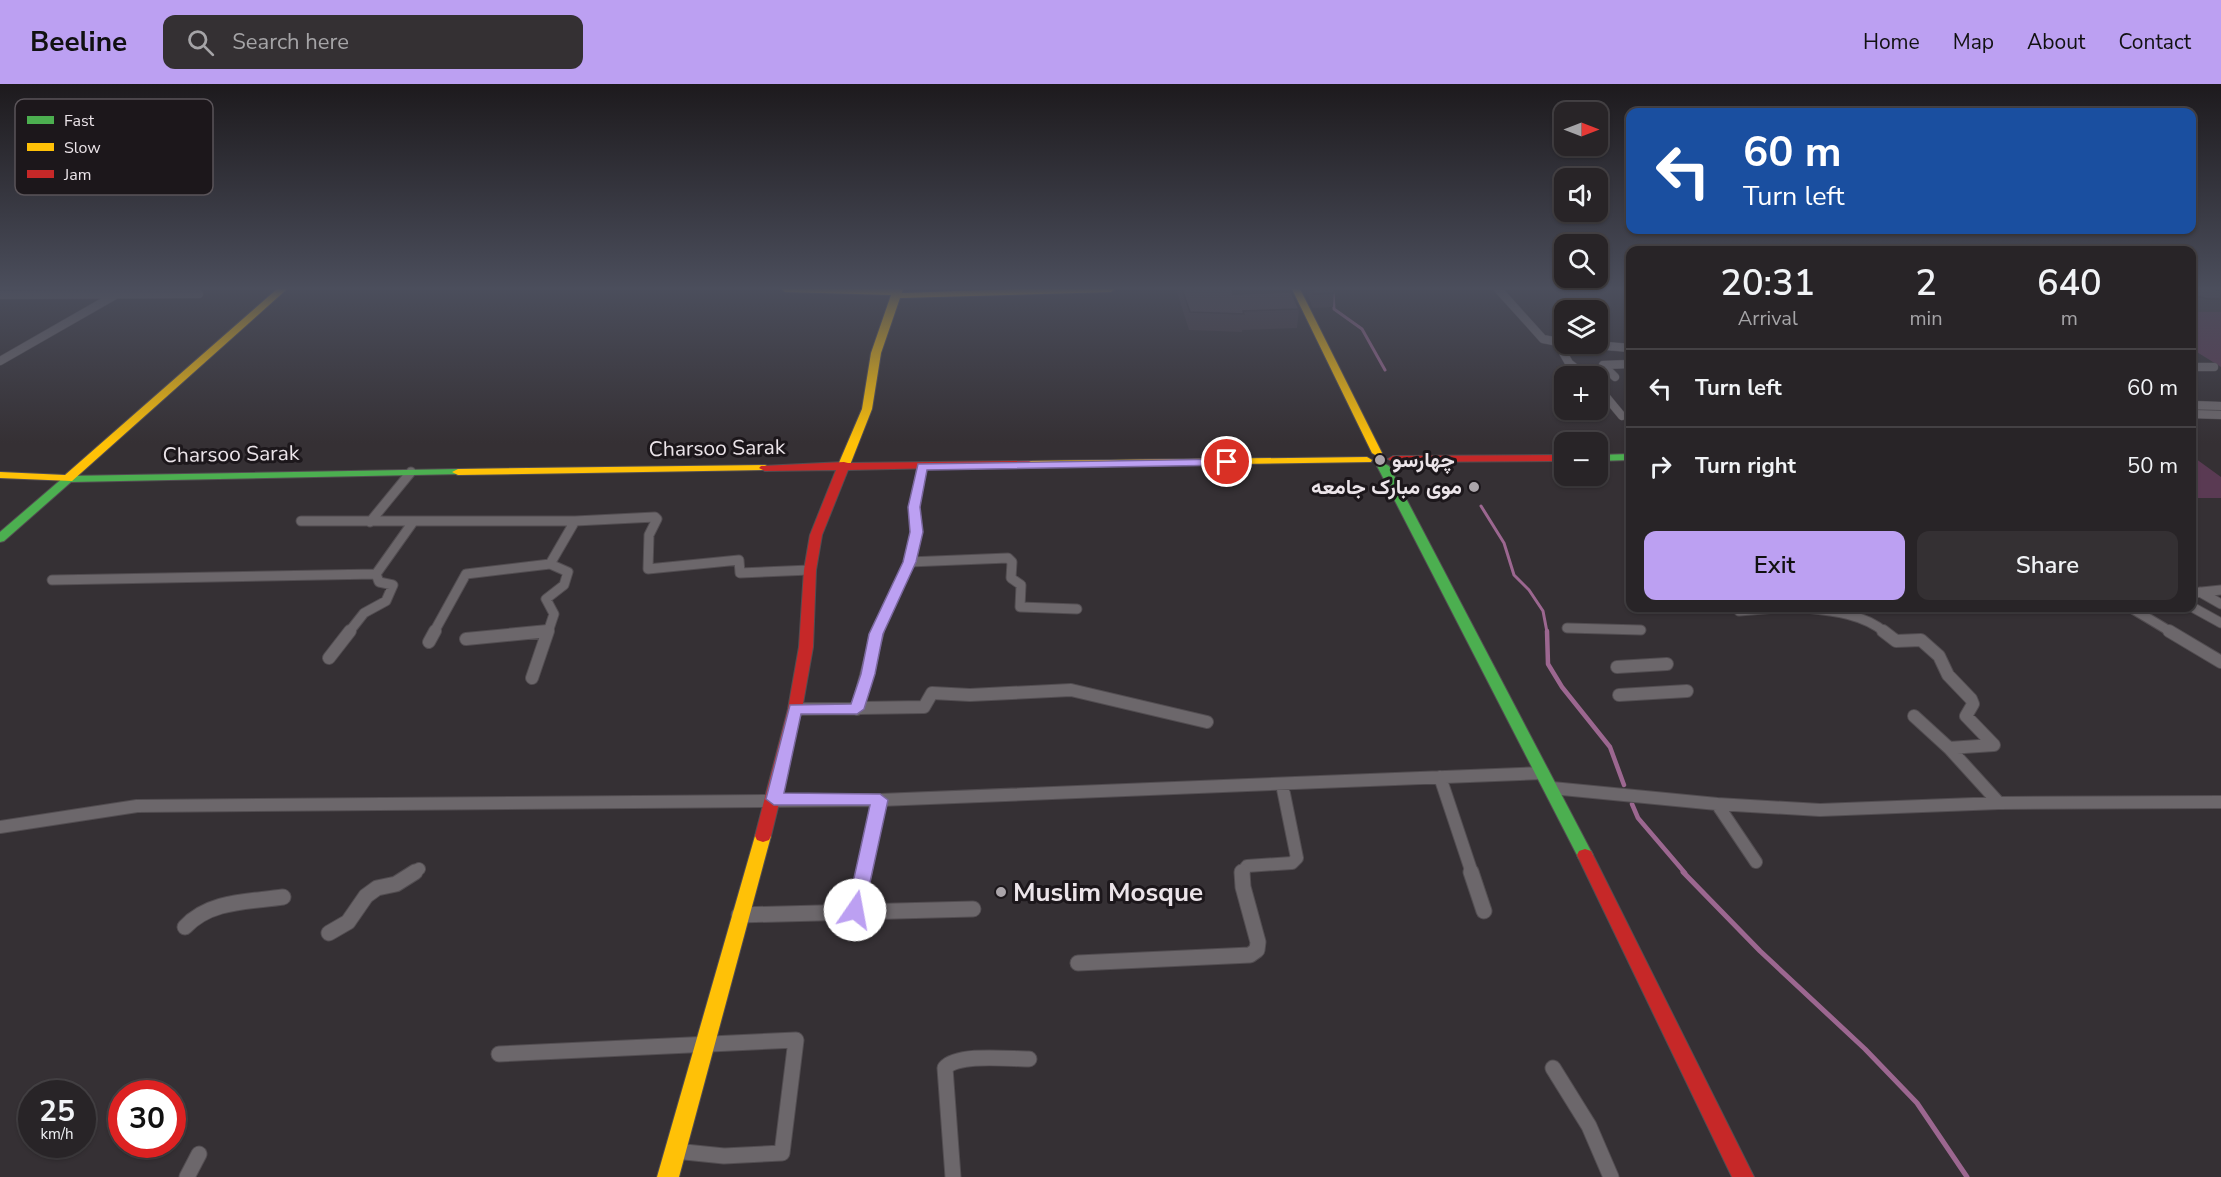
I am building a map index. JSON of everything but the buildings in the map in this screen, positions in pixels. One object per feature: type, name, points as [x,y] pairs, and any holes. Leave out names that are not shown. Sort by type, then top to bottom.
[{"type":"street","points":[[0,361],[37,340]]},
{"type":"street","points":[[0,538],[226,340]]},
{"type":"street","points":[[668,1177],[739,915],[774,799],[795,709],[806,647],[810,570],[816,535],[867,409],[876,353],[881,340]]},
{"type":"street","points":[[1321,340],[1380,460],[1552,788],[1743,1177]]},
{"type":"street","points":[[1608,346],[1626,348]]},
{"type":"street","points":[[1615,377],[1603,365],[1626,364]]},
{"type":"street","points":[[2196,367],[2214,367]]},
{"type":"street","points":[[1608,399],[1622,416]]},
{"type":"street","points":[[2196,405],[2221,406]]},
{"type":"street","points":[[2196,414],[2221,415]]},
{"type":"street","name":"Charsoo Sarak","points":[[0,475],[68,479],[411,472],[1554,458]]},
{"type":"street","points":[[1608,458],[1626,458]]},
{"type":"street","points":[[857,709],[868,674],[876,634],[909,562],[916,532],[914,507],[922,466]]},
{"type":"street","points":[[370,522],[411,472]]},
{"type":"street","points":[[301,521],[413,522],[657,518],[649,535],[648,569],[739,560],[740,573],[810,570]]},
{"type":"street","points":[[550,564],[575,520]]},
{"type":"street","points":[[376,574],[413,522]]},
{"type":"street","points":[[909,562],[1008,558],[1012,562],[1011,578],[1021,585],[1020,607],[1077,609]]},
{"type":"street","points":[[429,642],[466,574],[550,564],[568,572],[564,585],[549,593],[545,599],[546,606],[554,614],[532,678]]},
{"type":"street","points":[[52,580],[376,574]]},
{"type":"street","points":[[329,658],[364,613],[386,601],[393,585],[380,582],[376,574]]},
{"type":"street","points":[[2196,593],[2221,590]]},
{"type":"street","points":[[2196,593],[2221,604]]},
{"type":"street","points":[[2196,609],[2221,623]]},
{"type":"street","points":[[1837,612],[1871,621],[1896,641],[1921,640],[1939,656],[1948,675],[1971,699],[1973,704],[1966,716],[1994,745],[1949,748]]},
{"type":"street","points":[[2138,612],[2221,662]]},
{"type":"street","points":[[1567,628],[1641,630]]},
{"type":"street","points":[[466,639],[548,631]]},
{"type":"street","points":[[1617,667],[1667,664]]},
{"type":"street","points":[[795,709],[924,707],[932,693],[970,695],[1071,690],[1207,722]]},
{"type":"street","points":[[1619,695],[1687,691]]},
{"type":"street","points":[[1914,716],[1949,748],[2000,803]]},
{"type":"street","points":[[0,827],[137,806],[774,799],[880,800],[1543,773]]},
{"type":"street","points":[[1440,777],[1484,911]]},
{"type":"street","points":[[1078,963],[1250,955],[1257,950],[1258,942],[1243,887],[1242,870],[1247,866],[1292,863],[1297,858],[1282,784]]},
{"type":"street","points":[[1552,788],[1717,804],[1820,810],[2000,803],[2198,804],[2221,802]]},
{"type":"street","points":[[855,910],[880,800]]},
{"type":"street","points":[[1717,804],[1756,862]]},
{"type":"street","points":[[329,933],[348,922],[366,896],[377,888],[396,884],[419,869]]},
{"type":"street","points":[[185,927],[191,917],[204,909],[283,897]]},
{"type":"street","points":[[739,915],[855,910],[973,909]]},
{"type":"street","points":[[499,1054],[796,1040],[784,1150],[779,1154],[760,1156],[724,1156],[675,1151]]},
{"type":"street","points":[[954,1177],[945,1068],[951,1062],[961,1059],[1029,1059]]},
{"type":"street","points":[[1553,1068],[1589,1126],[1611,1177]]},
{"type":"street","points":[[187,1177],[199,1154]]},
{"type":"shaded area","points":[[2196,340],[2221,340],[2221,367],[2196,351]]},
{"type":"shaded area","points":[[2196,459],[2221,477],[2221,498],[2196,498]]},
{"type":"waterway","points":[[1368,340],[1385,370]]},
{"type":"waterway","points":[[1481,506],[1504,543],[1514,575],[1529,590],[1543,611],[1547,632]]},
{"type":"waterway","points":[[1547,631],[1548,664],[1562,687],[1610,747],[1624,785]]},
{"type":"waterway","points":[[1632,804],[1638,818],[1685,873]]},
{"type":"waterway","points":[[1683,872],[1760,951],[1865,1049],[1917,1103],[1967,1177]]},
{"type":"traffic: fast","points":[[1608,458],[1626,457]]},
{"type":"traffic: fast","points":[[1383,466],[1585,855]]},
{"type":"traffic: fast","points":[[0,538],[68,479],[458,472]]},
{"type":"traffic: slow","points":[[0,475],[68,479],[225,340]]},
{"type":"traffic: slow","points":[[844,465],[867,409],[876,353],[881,340]]},
{"type":"traffic: slow","points":[[1321,340],[1377,453]]},
{"type":"traffic: slow","points":[[1029,464],[1367,460]]},
{"type":"traffic: slow","points":[[458,472],[765,468]]},
{"type":"traffic: slow","points":[[668,1177],[763,836]]},
{"type":"traffic: jam","points":[[1393,459],[1554,458]]},
{"type":"traffic: jam","points":[[765,468],[1029,464]]},
{"type":"traffic: jam","points":[[763,836],[795,709],[806,647],[810,570],[816,535],[844,465]]},
{"type":"traffic: jam","points":[[1585,855],[1743,1177]]},
{"type":"place","name":"چهارسو","points":[[1380,460]]},
{"type":"place","name":"موی مبارک جامعه","points":[[1474,487]]},
{"type":"place","name":"Muslim Mosque","points":[[1001,892]]},
{"type":"route","points":[[855,910],[880,800],[774,799],[795,709],[857,709],[868,674],[876,634],[884,614],[895,597],[898,582],[909,562],[916,532],[914,507],[922,466],[1227,462]]}]
